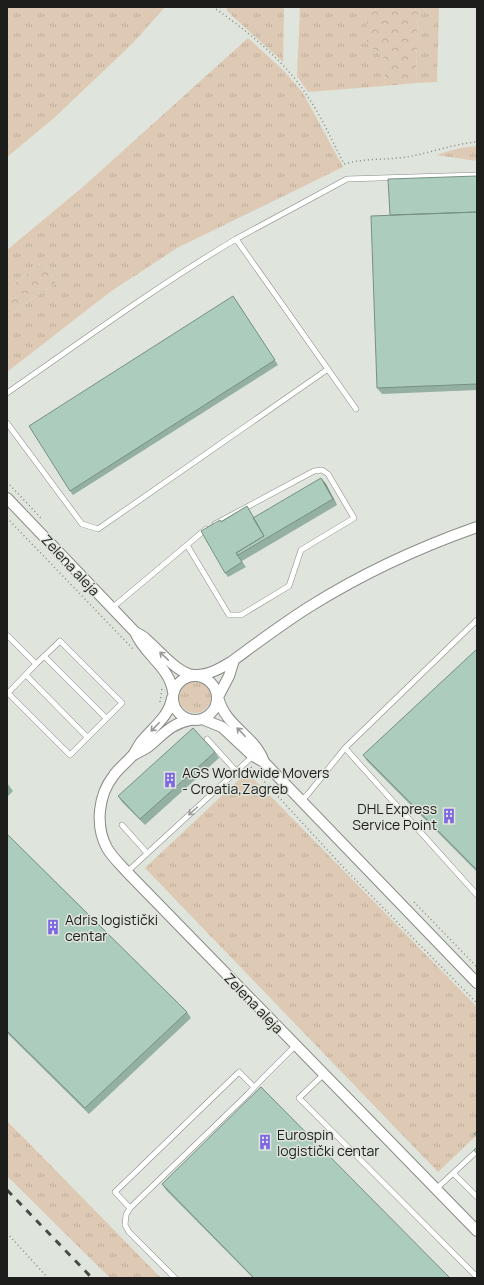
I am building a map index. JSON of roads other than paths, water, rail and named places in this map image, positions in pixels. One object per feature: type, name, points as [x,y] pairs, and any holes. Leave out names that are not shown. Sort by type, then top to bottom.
[{"type":"street","name":"Zelena aleja","points":[[7,498],[135,632],[145,638],[181,670],[201,676],[211,682],[214,686],[224,714],[261,752],[264,762],[477,982]]},
{"type":"street","points":[[196,675],[221,668],[309,607],[355,581],[453,536],[477,528]]},
{"type":"street","name":"Zelena aleja","points":[[135,632],[139,642],[171,680],[176,709],[180,714],[190,720]]},
{"type":"street","points":[[202,719],[212,712],[218,696],[229,676],[234,660]]},
{"type":"street","name":"Zelena aleja","points":[[134,755],[140,743],[163,719],[170,709],[173,695],[179,682],[190,676],[196,675]]},
{"type":"street","name":"Zelena aleja","points":[[264,762],[250,759],[222,727],[202,719],[180,722],[162,733],[147,748],[134,755],[114,775],[103,797],[100,817],[103,838],[107,848],[127,872],[477,1231]]},
{"type":"lane","points":[[7,393],[206,257],[236,239],[347,179],[477,175]]},
{"type":"lane","points":[[236,239],[356,409]]},
{"type":"lane","points":[[7,423],[82,524],[98,529],[328,369]]},
{"type":"lane","points":[[112,608],[207,528],[314,471],[322,470],[328,474],[354,518],[301,550],[289,586],[241,615],[229,615],[187,545]]},
{"type":"lane","points":[[301,801],[345,748],[477,620]]},
{"type":"lane","points":[[8,636],[36,664]]},
{"type":"lane","points":[[60,641],[122,703],[70,755],[8,693],[36,664],[60,641]]},
{"type":"lane","points":[[44,656],[106,718]]},
{"type":"lane","points":[[26,675],[87,737]]},
{"type":"lane","points":[[207,739],[236,771]]},
{"type":"lane","points":[[345,748],[477,895]]},
{"type":"lane","points":[[127,872],[250,759]]},
{"type":"lane","points":[[122,825],[147,853]]},
{"type":"lane","points":[[175,1278],[129,1232],[125,1225],[126,1215],[130,1208],[296,1045]]},
{"type":"lane","points":[[130,1208],[115,1192],[239,1072],[254,1087]]},
{"type":"lane","points":[[324,1074],[299,1098],[477,1277]]},
{"type":"lane","points":[[436,1189],[454,1174],[477,1151]]},
{"type":"lane","points":[[454,1174],[477,1197]]},
{"type":"railway","points":[[7,1190],[92,1278]]},
{"type":"place","name":"AGS Worldwide Movers - Croatia,Zagreb","points":[[170,780]]},
{"type":"place","name":"DHL Express Service Point","points":[[449,816]]},
{"type":"place","name":"Adris logistički centar","points":[[53,927]]},
{"type":"place","name":"Eurospin logistički centar","points":[[265,1142]]}]
